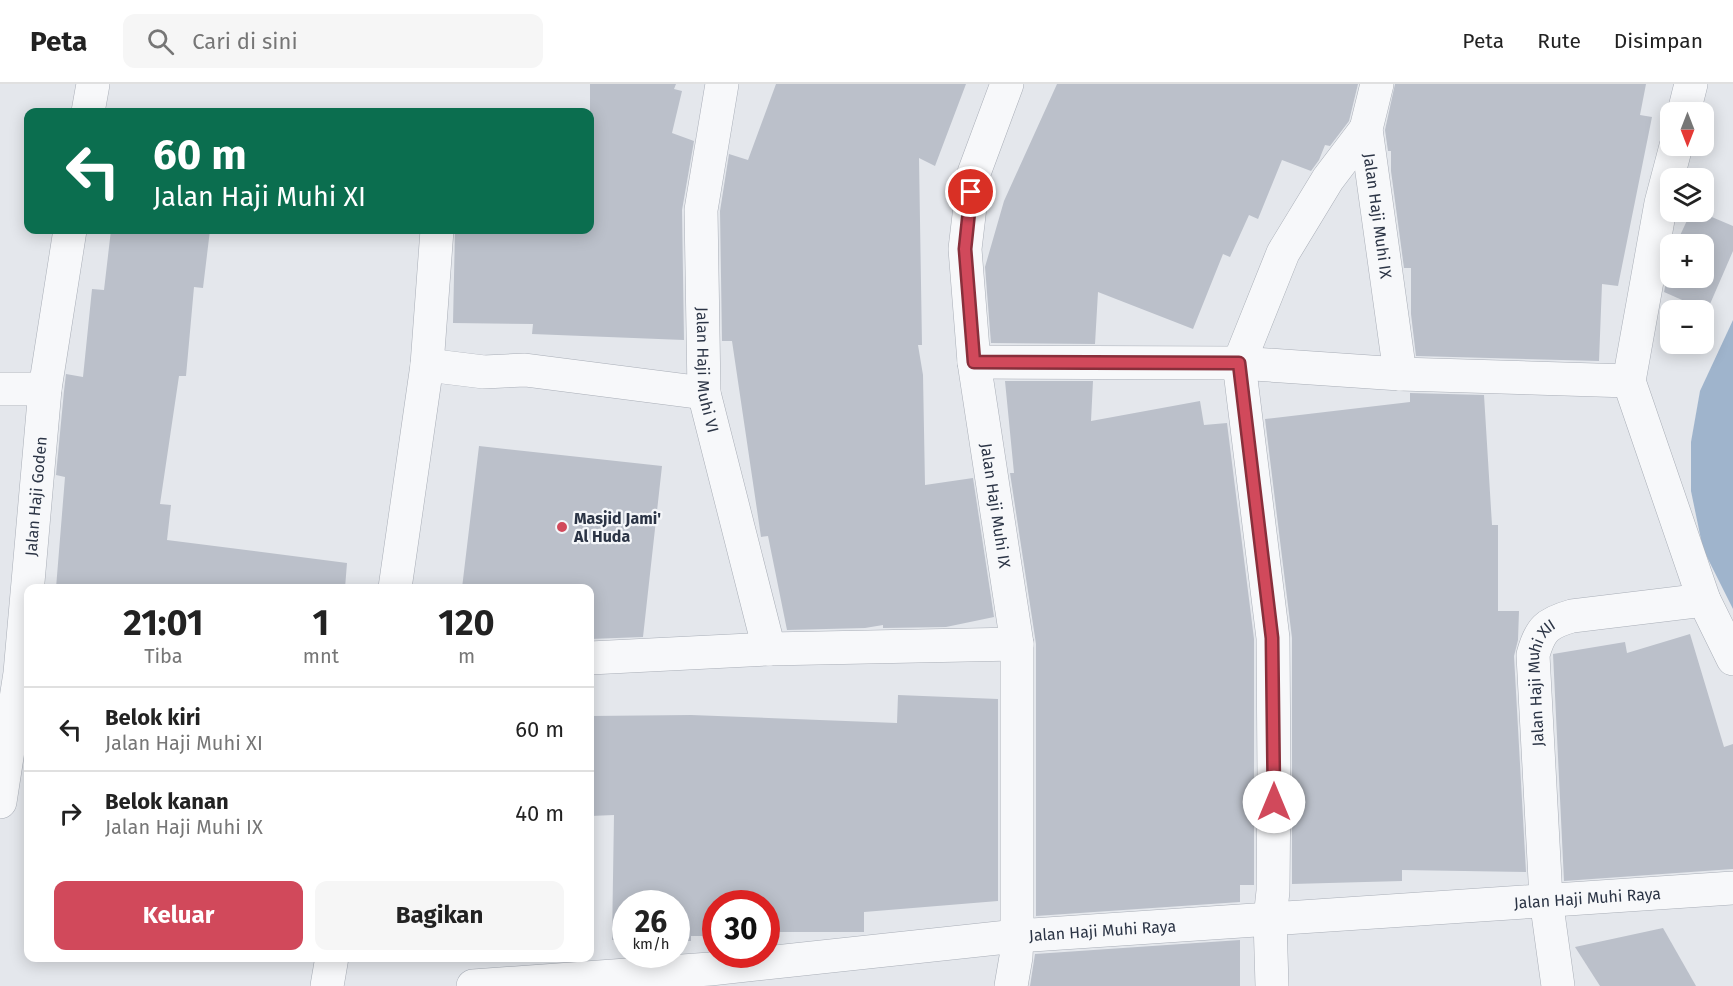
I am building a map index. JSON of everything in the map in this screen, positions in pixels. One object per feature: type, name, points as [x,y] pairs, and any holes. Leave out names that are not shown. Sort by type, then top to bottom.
[{"type":"street","points":[[89,108],[93,84]]},
{"type":"street","name":"Jalan Haji Muhi VI","points":[[722,84],[701,210],[704,393],[769,649]]},
{"type":"street","name":"Jalan Haji Muhi IX","points":[[1007,84],[974,173],[965,249],[974,362],[1017,644],[1017,936],[1011,986]]},
{"type":"street","name":"Jalan Haji Muhi IX","points":[[1377,84],[1366,129],[1401,374]]},
{"type":"street","points":[[1686,102],[1691,84]]},
{"type":"street","name":"Jalan Haji Muhi IX","points":[[1239,363],[1283,253],[1328,179],[1366,129]]},
{"type":"street","points":[[1673,156],[1661,203],[1629,381],[1704,600],[1733,659]]},
{"type":"street","name":"Jalan Haji Goden","points":[[0,802],[10,673],[45,389],[69,234]]},
{"type":"street","points":[[396,584],[427,365],[437,234]]},
{"type":"street","points":[[974,362],[1239,363],[1401,374],[1629,381]]},
{"type":"street","points":[[1239,363],[1272,638],[1274,779],[1270,919],[1272,986]]},
{"type":"street","points":[[427,365],[484,372],[525,370],[704,393]]},
{"type":"street","points":[[0,389],[45,389]]},
{"type":"street","name":"Jalan Haji Muhi XII","points":[[1558,986],[1546,899],[1533,655],[1537,639],[1545,628],[1555,621],[1572,616],[1704,600]]},
{"type":"street","points":[[594,658],[769,649],[1017,644]]},
{"type":"street","name":"Jalan Haji Muhi Raya","points":[[473,986],[703,977],[1017,936],[1733,888]]},
{"type":"street","points":[[327,986],[331,962]]},
{"type":"water","points":[[1733,320],[1733,609],[1703,549],[1691,491],[1691,442],[1700,391]]},
{"type":"building","points":[[590,84],[676,84],[674,89],[682,91],[672,133],[694,141],[682,210],[684,340],[532,334],[533,324],[453,323],[455,234],[594,234],[594,108],[590,108]]},
{"type":"building","points":[[776,84],[966,84],[935,166],[919,158],[922,345],[918,345],[923,375],[925,485],[973,478],[994,617],[946,627],[883,628],[883,625],[865,628],[787,630],[768,536],[761,537],[732,341],[722,341],[720,211],[729,154],[748,160]]},
{"type":"building","points":[[1057,84],[1358,84],[1349,121],[1330,146],[1325,145],[1319,160],[1311,171],[1282,160],[1258,219],[1249,215],[1230,257],[1223,254],[1193,329],[1098,292],[1095,344],[991,343],[985,267],[1004,201]]},
{"type":"building","points":[[1395,84],[1646,84],[1640,115],[1652,117],[1618,286],[1602,284],[1599,361],[1416,356],[1411,314],[1411,268],[1404,268],[1391,171],[1391,151],[1388,151],[1385,130]]},
{"type":"building","points":[[1714,218],[1733,226],[1733,251],[1712,300],[1682,300],[1664,292],[1665,288],[1714,288],[1714,234],[1681,234],[1686,222],[1714,222]]},
{"type":"building","points":[[111,234],[210,234],[203,288],[194,287],[186,376],[179,376],[160,504],[171,505],[167,540],[347,563],[345,584],[56,584],[65,477],[56,475],[66,374],[83,377],[92,289],[104,290]]},
{"type":"building","points":[[1005,381],[1093,381],[1091,421],[1200,401],[1204,425],[1227,423],[1254,639],[1254,885],[1240,885],[1240,902],[1036,916],[1036,644],[1010,473],[1014,473]]},
{"type":"building","points":[[1410,393],[1484,395],[1492,525],[1498,525],[1498,611],[1519,611],[1518,640],[1514,656],[1526,872],[1402,870],[1402,881],[1292,884],[1292,638],[1265,419],[1410,402]]},
{"type":"building","name":"Masjid Jami' Al Huda","points":[[479,446],[662,466],[643,637],[594,639],[594,584],[462,584]]},
{"type":"building","points":[[1690,634],[1724,747],[1733,744],[1733,869],[1564,881],[1553,654],[1625,642],[1627,653]]},
{"type":"building","points":[[898,695],[998,699],[998,901],[864,912],[864,932],[780,932],[780,890],[702,890],[702,936],[691,936],[690,941],[690,890],[613,890],[614,815],[594,816],[594,716],[691,715],[897,723]]},
{"type":"building","points":[[1663,928],[1696,986],[1600,986],[1575,947]]},
{"type":"building","points":[[1240,940],[1240,986],[1030,986],[1035,954]]},
{"type":"place","name":"Masjid Jami' Al Huda","points":[[562,527]]},
{"type":"route","points":[[971,192],[965,249],[974,362],[1239,363],[1272,638],[1274,802]]}]
